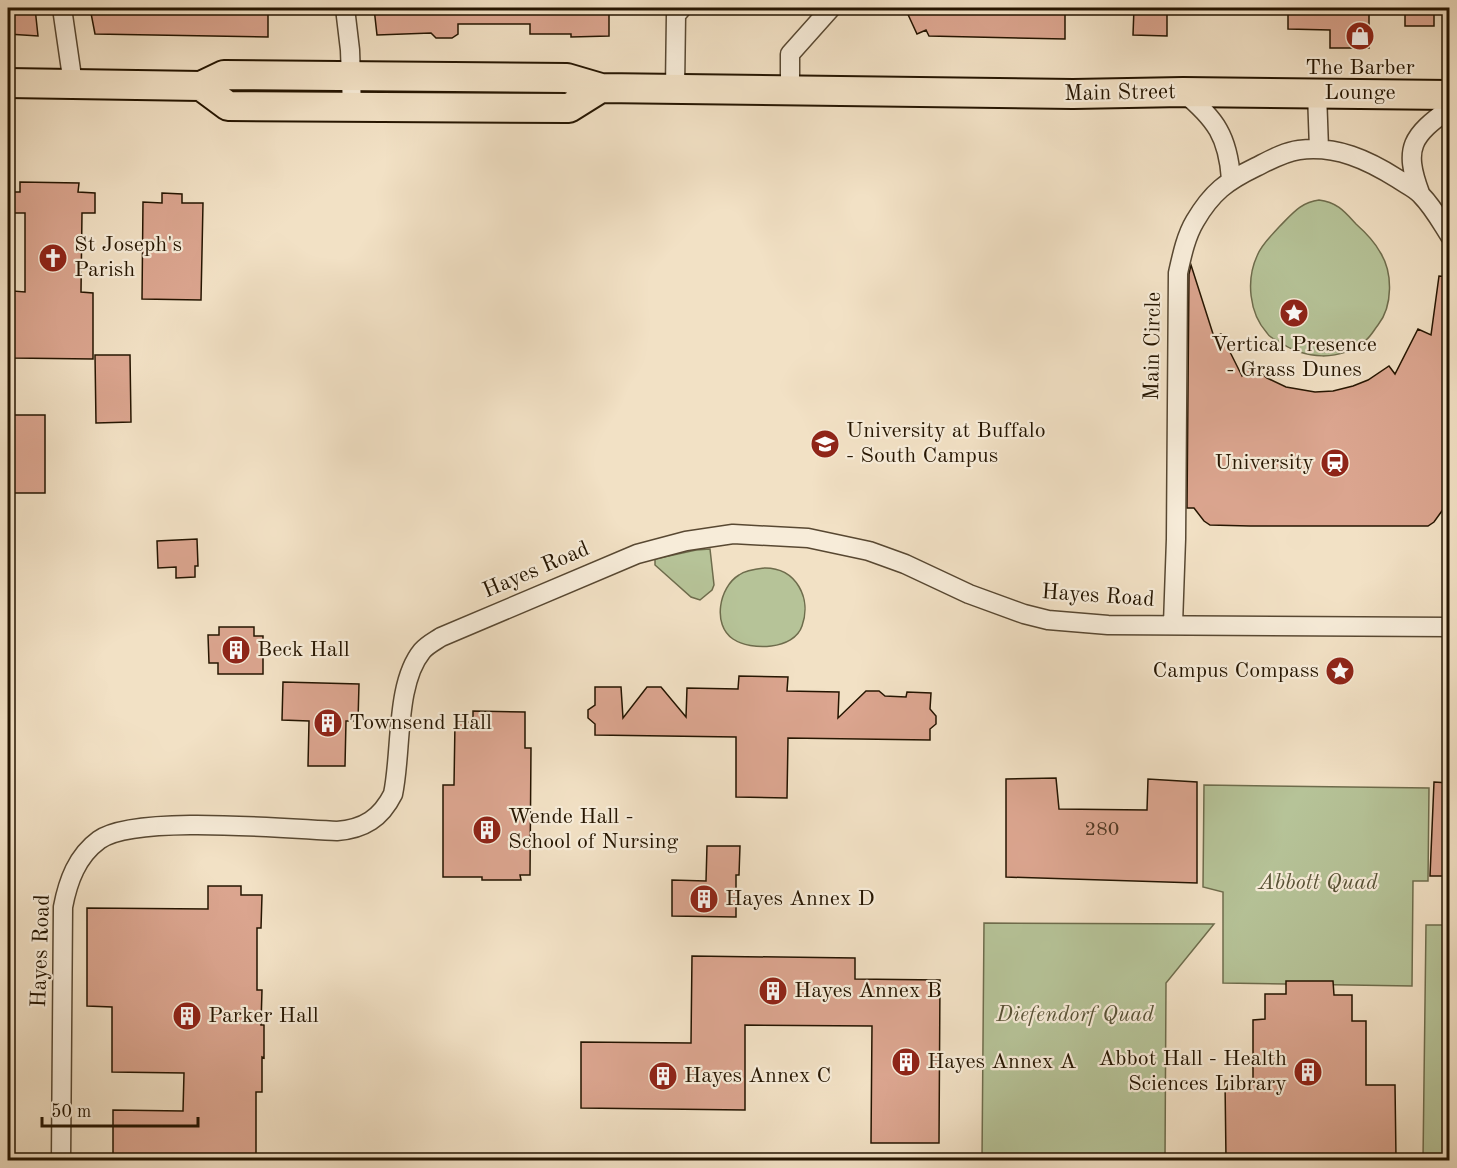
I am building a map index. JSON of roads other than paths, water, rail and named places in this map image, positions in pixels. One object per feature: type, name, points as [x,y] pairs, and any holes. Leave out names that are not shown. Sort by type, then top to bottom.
[{"type":"main road","name":"Main Street","points":[[201,86],[224,75],[567,78],[602,88],[1073,94],[1183,92],[1449,95]]},
{"type":"main road","points":[[8,83],[201,86],[228,106],[569,108],[602,88]]},
{"type":"street","points":[[62,8],[73,84]]},
{"type":"street","points":[[345,8],[352,77],[352,107]]},
{"type":"street","points":[[790,89],[790,54],[831,8]]},
{"type":"street","points":[[675,10],[675,88]]},
{"type":"street","points":[[1183,92],[1201,106],[1220,131],[1229,154],[1231,179]]},
{"type":"street","points":[[1317,93],[1319,149]]},
{"type":"street","points":[[1420,193],[1412,172],[1411,158],[1414,144],[1426,126],[1449,108]]},
{"type":"street","name":"Main Circle","points":[[1173,624],[1178,273],[1190,231],[1196,219],[1231,179],[1281,155],[1298,150],[1319,149],[1352,155],[1379,167],[1420,193],[1438,216],[1449,236]]},
{"type":"street","name":"Hayes Road","points":[[61,1161],[63,907],[68,882],[78,864],[101,839],[125,830],[208,825],[352,830],[374,819],[388,804],[393,794],[408,675],[422,651],[441,636],[637,554],[686,541],[733,534],[808,538],[860,549],[905,564],[969,594],[1040,618],[1108,625],[1449,627]]},
{"type":"place","name":"The Barber Lounge","points":[[1360,36]]},
{"type":"place","name":"St Joseph's Parish","points":[[53,258]]},
{"type":"place","name":"Vertical Presence - Grass Dunes","points":[[1294,313]]},
{"type":"place","name":"University at Buffalo - South Campus","points":[[825,444]]},
{"type":"place","name":"University","points":[[1335,463]]},
{"type":"place","name":"Beck Hall","points":[[236,650]]},
{"type":"place","name":"Campus Compass","points":[[1340,671]]},
{"type":"place","name":"Townsend Hall","points":[[328,723]]},
{"type":"place","name":"Wende Hall - School of Nursing","points":[[487,830]]},
{"type":"place","name":"Hayes Annex D","points":[[704,899]]},
{"type":"place","name":"Hayes Annex B","points":[[773,991]]},
{"type":"place","name":"Parker Hall","points":[[187,1016]]},
{"type":"place","name":"Hayes Annex A","points":[[906,1062]]},
{"type":"place","name":"Abbot Hall - Health Sciences Library","points":[[1308,1072]]},
{"type":"place","name":"Hayes Annex C","points":[[663,1076]]},
{"type":"park label","name":"Abbott Quad","points":[[1318,883]]},
{"type":"park label","name":"Diefendorf Quad","points":[[1075,1015]]}]
